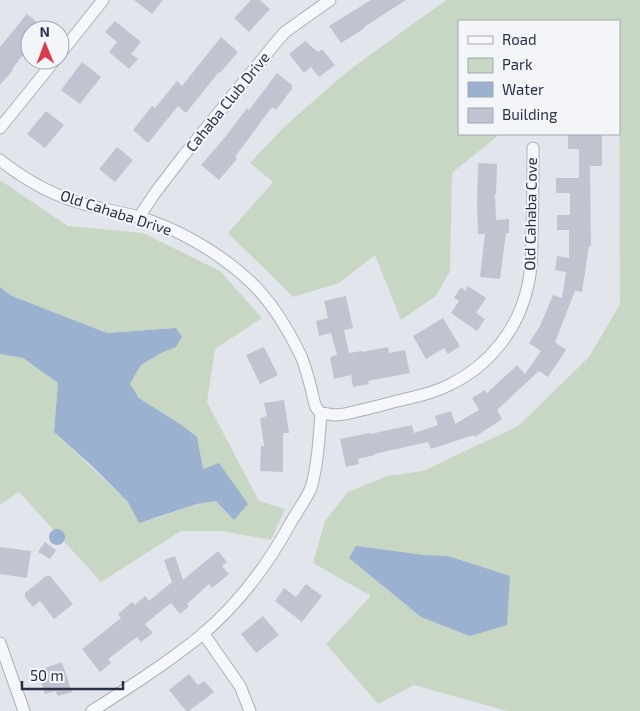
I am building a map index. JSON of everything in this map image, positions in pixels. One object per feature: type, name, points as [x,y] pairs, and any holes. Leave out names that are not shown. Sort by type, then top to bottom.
[{"type":"street","points":[[70,42],[104,0]]},
{"type":"street","name":"Cahaba Club Drive","points":[[139,217],[184,155],[277,41],[285,32],[330,0]]},
{"type":"street","points":[[0,128],[47,70]]},
{"type":"street","name":"Old Cahaba Cove","points":[[321,413],[345,414],[425,395],[451,385],[472,372],[496,351],[516,319],[529,283],[532,254],[532,148]]},
{"type":"street","name":"Old Cahaba Drive","points":[[0,160],[31,181],[55,194],[82,204],[139,217],[166,226],[198,243],[244,275],[261,292],[276,312],[301,356],[316,408],[321,413],[317,460],[310,489],[280,543],[262,568],[232,605],[203,633],[148,675],[92,711]]},
{"type":"street","points":[[203,633],[240,686],[250,711]]},
{"type":"street","points":[[0,643],[24,711]]},
{"type":"green space","points":[[446,0],[640,0],[640,711],[507,711],[414,685],[378,704],[326,644],[371,596],[313,563],[325,521],[348,492],[387,476],[423,471],[518,426],[589,357],[620,304],[620,20],[458,20],[458,135],[499,135],[452,173],[450,271],[436,296],[401,320],[375,255],[339,283],[293,297],[228,233],[273,182],[250,163],[285,126],[348,71]]},
{"type":"green space","points":[[0,180],[68,226],[143,233],[220,271],[262,318],[215,349],[207,402],[259,501],[285,509],[271,540],[222,531],[181,531],[101,582],[19,492],[0,505],[0,354],[23,358],[58,383],[54,432],[128,502],[154,519],[197,504],[216,501],[203,469],[180,424],[139,398],[130,384],[141,365],[161,353],[176,347],[176,328],[107,333],[12,296],[0,287]]},
{"type":"water","points":[[0,287],[12,296],[107,333],[176,328],[182,337],[176,347],[161,353],[141,365],[130,384],[139,398],[197,437],[203,469],[219,463],[248,504],[234,520],[216,501],[197,504],[139,523],[128,502],[54,432],[58,383],[23,358],[0,354]]},
{"type":"water","points":[[54,529],[60,529],[65,534],[63,543],[54,545],[49,540],[49,534]]},
{"type":"water","points":[[356,546],[423,555],[448,556],[510,576],[507,625],[470,636],[421,617],[349,558]]},
{"type":"building","points":[[134,0],[163,0],[152,14]]},
{"type":"building","points":[[251,0],[260,0],[270,9],[249,32],[234,18]]},
{"type":"building","points":[[371,0],[406,0],[341,43],[329,26]]},
{"type":"building","points":[[27,14],[34,20],[22,20]]},
{"type":"building","points":[[115,21],[141,42],[131,54],[138,59],[129,69],[109,52],[117,42],[105,32]]},
{"type":"building","points":[[20,23],[20,59],[0,85],[0,47]]},
{"type":"building","points":[[221,37],[238,52],[186,113],[178,106],[148,143],[133,130],[152,106],[155,108],[177,81],[182,86]]},
{"type":"building","points":[[305,41],[318,52],[322,49],[335,65],[319,77],[311,67],[304,73],[289,54]]},
{"type":"building","points":[[82,62],[101,77],[80,104],[61,90]]},
{"type":"building","points":[[277,73],[292,85],[292,89],[276,110],[272,107],[235,157],[237,159],[219,180],[201,165],[247,108],[249,110]]},
{"type":"building","points":[[46,111],[64,125],[45,148],[27,134]]},
{"type":"building","points":[[568,135],[602,135],[602,166],[590,166],[591,246],[589,246],[582,292],[575,291],[555,342],[566,350],[548,377],[539,371],[497,410],[502,419],[475,437],[474,435],[431,449],[428,442],[374,454],[358,459],[359,464],[346,467],[340,439],[412,425],[414,433],[438,425],[435,416],[451,411],[455,424],[479,410],[472,398],[485,390],[487,393],[517,365],[525,374],[541,351],[529,343],[540,326],[553,295],[562,298],[566,272],[555,270],[557,256],[569,258],[569,230],[557,230],[557,215],[570,215],[570,193],[556,193],[556,178],[579,178],[579,149],[568,149]]},
{"type":"building","points":[[117,147],[133,160],[115,182],[99,169]]},
{"type":"building","points":[[478,163],[497,164],[496,220],[509,219],[509,233],[506,233],[500,279],[480,277],[485,234],[478,234]]},
{"type":"building","points":[[468,286],[486,298],[476,313],[485,319],[477,331],[451,313],[459,301],[454,298],[461,287],[465,291]]},
{"type":"building","points":[[346,296],[353,328],[344,330],[349,353],[388,347],[389,353],[405,350],[410,373],[368,381],[369,384],[353,387],[351,375],[334,379],[330,357],[337,355],[331,333],[319,336],[316,321],[328,318],[324,301]]},
{"type":"building","points":[[443,318],[460,346],[448,354],[444,348],[426,359],[413,336]]},
{"type":"building","points":[[264,347],[278,375],[260,384],[246,355]]},
{"type":"building","points":[[284,400],[289,433],[283,433],[283,472],[260,471],[261,446],[264,446],[260,418],[267,416],[264,403]]},
{"type":"building","points":[[45,542],[56,550],[50,559],[38,552]]},
{"type":"building","points":[[0,547],[31,551],[27,578],[0,574]]},
{"type":"building","points":[[218,551],[227,562],[222,566],[229,574],[212,588],[209,584],[187,604],[189,606],[180,614],[171,603],[145,624],[153,633],[141,642],[137,637],[108,659],[111,663],[100,672],[82,649],[121,618],[118,614],[132,602],[135,605],[145,596],[149,601],[172,582],[164,560],[175,556],[183,580]]},
{"type":"building","points":[[46,576],[50,576],[73,604],[54,619],[40,601],[33,607],[25,597],[25,593]]},
{"type":"building","points":[[306,584],[322,596],[302,622],[275,601],[284,588],[296,597]]},
{"type":"building","points":[[263,616],[279,635],[256,653],[241,634]]},
{"type":"building","points":[[62,662],[72,692],[58,696],[55,691],[45,694],[37,671]]},
{"type":"building","points":[[189,674],[198,685],[204,681],[214,692],[189,711],[186,711],[169,690]]}]
